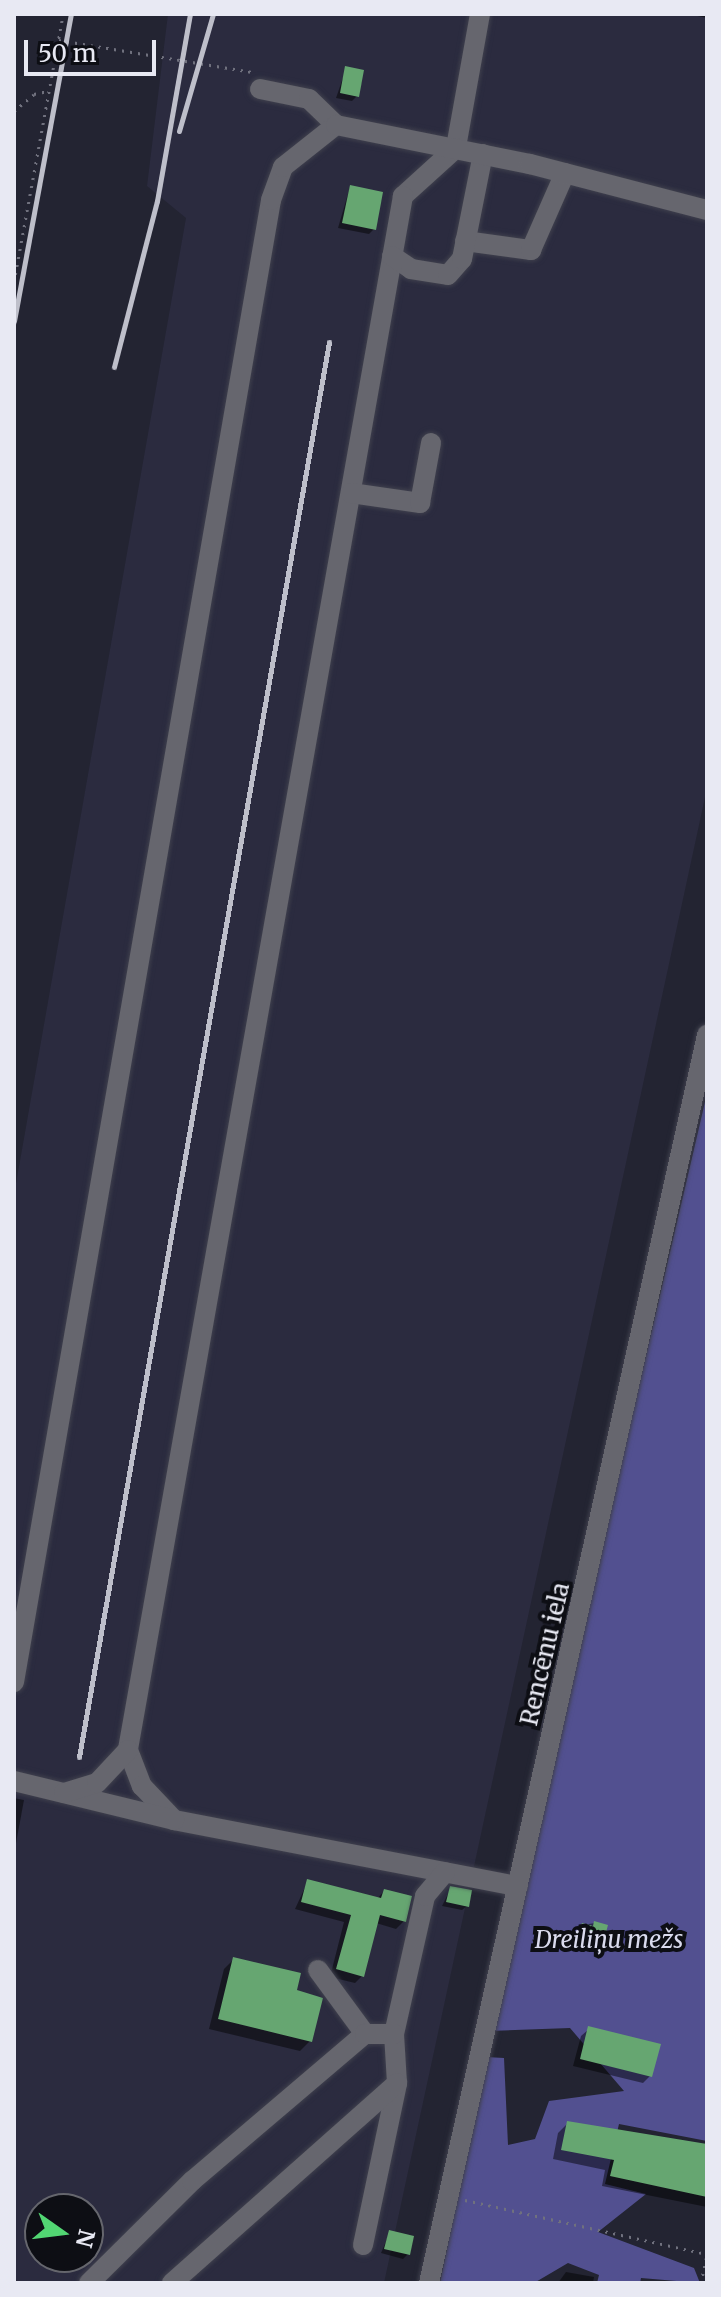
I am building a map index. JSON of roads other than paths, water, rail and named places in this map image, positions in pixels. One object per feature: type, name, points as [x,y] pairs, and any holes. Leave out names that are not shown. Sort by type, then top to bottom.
[{"type":"street","points":[[174,1820],[142,1786],[128,1750],[403,196],[456,148],[480,14]]},
{"type":"street","points":[[260,89],[309,99],[336,125],[483,154],[707,210]]},
{"type":"street","points":[[14,1682],[271,200],[283,167],[336,125]]},
{"type":"street","points":[[392,256],[411,269],[448,275],[462,259],[483,154]]},
{"type":"street","points":[[465,241],[531,250],[565,173]]},
{"type":"street","points":[[351,493],[420,503],[431,443]]},
{"type":"street","name":"Rencēnu iela","points":[[429,2283],[707,1035]]},
{"type":"street","points":[[63,1793],[97,1783],[128,1750]]},
{"type":"street","points":[[14,1781],[174,1820],[518,1886]]},
{"type":"street","points":[[363,2245],[397,2083],[394,2034],[425,1896],[445,1872]]},
{"type":"street","points":[[318,1970],[365,2034]]},
{"type":"street","points":[[89,2283],[192,2181],[365,2034],[394,2034]]},
{"type":"street","points":[[172,2283],[397,2083]]},
{"type":"railway","points":[[14,321],[71,14]]},
{"type":"railway","points":[[114,367],[157,201],[190,14]]},
{"type":"railway","points":[[179,131],[213,14]]},
{"type":"railway","points":[[79,1757],[329,342]]},
{"type":"park label","name":"Dreiliņu mežs","points":[[609,1940]]}]
